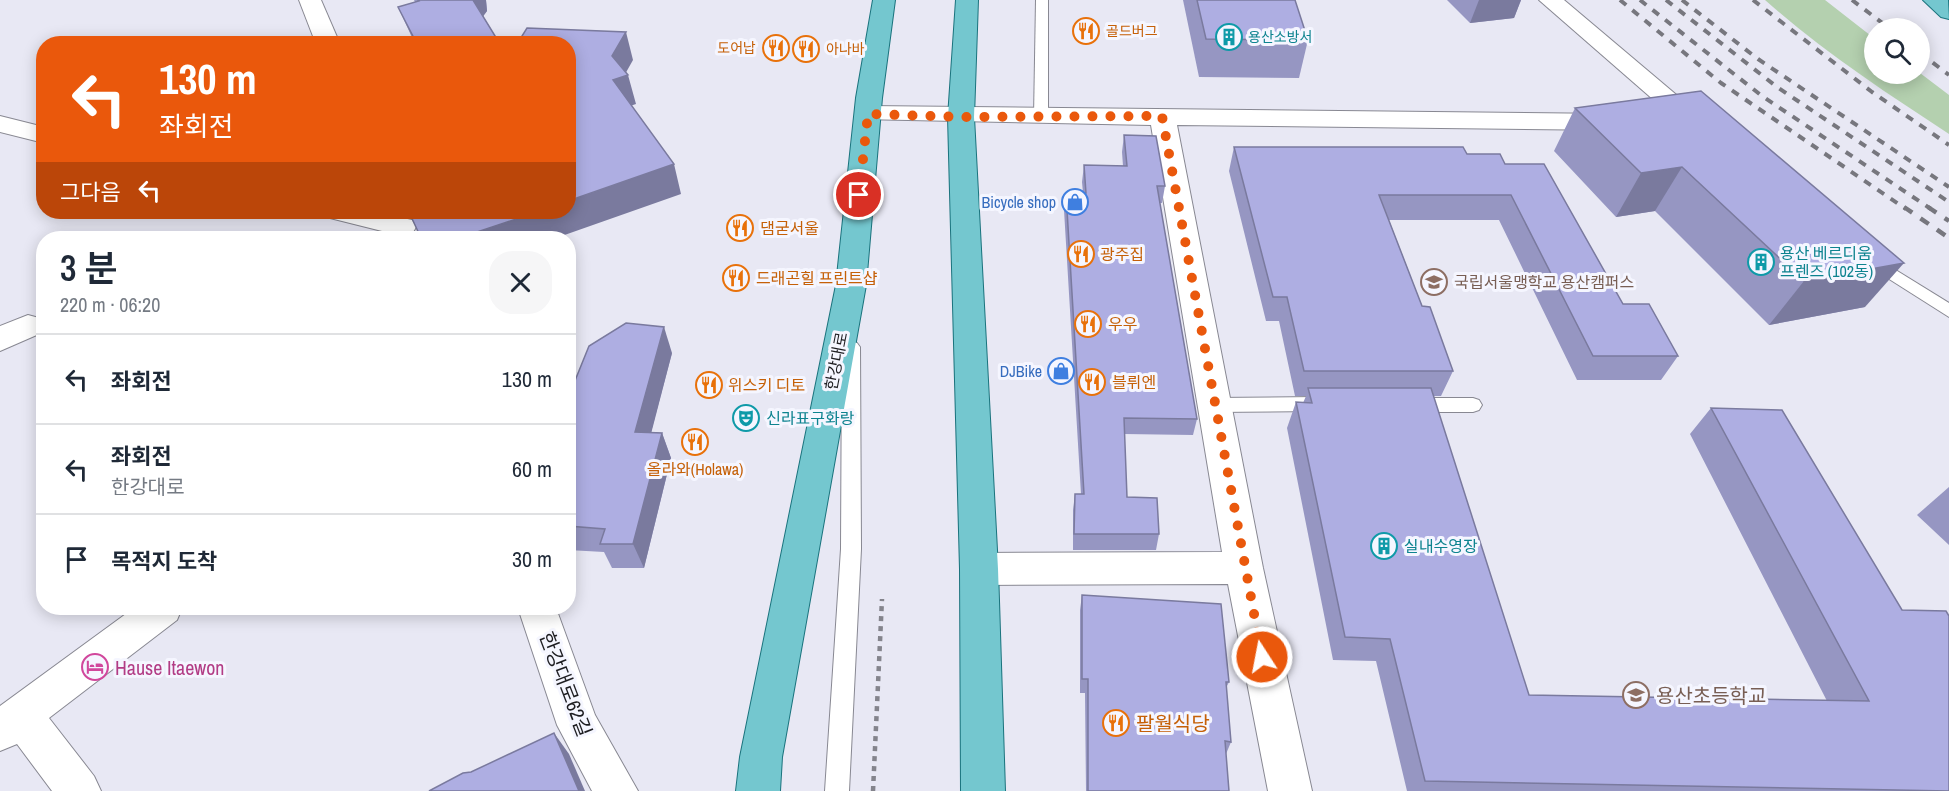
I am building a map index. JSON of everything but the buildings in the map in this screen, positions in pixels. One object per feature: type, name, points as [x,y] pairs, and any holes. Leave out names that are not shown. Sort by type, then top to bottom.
[{"type":"main road","name":"한강대로","points":[[752,780],[850,285],[868,114],[884,0]]},
{"type":"main road","points":[[967,0],[961,117],[979,569],[982,788]]},
{"type":"main road","points":[[1934,0],[1949,12]]},
{"type":"street","points":[[295,0],[310,0],[325,36]]},
{"type":"street","points":[[868,114],[961,117],[1162,116],[1649,123],[1701,128],[1550,0]]},
{"type":"street","points":[[1162,116],[1244,568],[1290,791]]},
{"type":"street","points":[[5,129],[36,134]]},
{"type":"street","points":[[370,219],[401,226]]},
{"type":"street","points":[[0,340],[28,326]]},
{"type":"street","points":[[979,569],[1244,568]]},
{"type":"street","points":[[79,791],[10,723],[154,615]]},
{"type":"street","name":"한강대로62길","points":[[538,615],[563,732],[616,791]]},
{"type":"lane","points":[[1041,117],[1042,0]]},
{"type":"lane","points":[[1857,248],[1949,311]]},
{"type":"lane","points":[[837,791],[851,549],[850,285]]},
{"type":"lane","points":[[1214,405],[1341,404]]},
{"type":"lane","points":[[1401,405],[1473,405]]},
{"type":"path","points":[[873,791],[882,599]]},
{"type":"green space","points":[[1765,0],[1825,0],[1864,30],[1864,77],[1831,54]]},
{"type":"green space","points":[[1930,81],[1949,95],[1949,134],[1874,84],[1930,84]]},
{"type":"railway","points":[[1620,0],[1721,83],[1906,209]]},
{"type":"railway","points":[[1640,0],[1762,96],[1931,209]]},
{"type":"railway","points":[[1666,0],[1777,87],[1949,202]]},
{"type":"railway","points":[[1682,0],[1758,59],[1949,187]]},
{"type":"railway","points":[[1753,0],[1872,92],[1949,145]]},
{"type":"railway","points":[[1852,0],[1876,18]]},
{"type":"railway","points":[[1930,61],[1949,75]]},
{"type":"railway","points":[[1904,207],[1949,238]]},
{"type":"railway","points":[[1931,209],[1949,221]]},
{"type":"place","name":"골드버그","points":[[1086,31]]},
{"type":"place","name":"용산소방서","points":[[1229,37]]},
{"type":"place","name":"도어납","points":[[776,48]]},
{"type":"place","name":"아나바","points":[[806,49]]},
{"type":"place","name":"Bicycle shop","points":[[1075,202]]},
{"type":"place","name":"댐굳서울","points":[[740,228]]},
{"type":"place","name":"광주집","points":[[1081,254]]},
{"type":"place","name":"용산 베르디움 프렌즈 (102동)","points":[[1761,262]]},
{"type":"place","name":"드래곤힐 프린트샵","points":[[736,278]]},
{"type":"place","name":"국립서울맹학교 용산캠퍼스","points":[[1434,282]]},
{"type":"place","name":"우우","points":[[1088,324]]},
{"type":"place","name":"DJBike","points":[[1061,371]]},
{"type":"place","name":"블뤼엔","points":[[1092,382]]},
{"type":"place","name":"위스키 디토","points":[[709,385]]},
{"type":"place","name":"신라표구화랑","points":[[746,418]]},
{"type":"place","name":"올라와(Holawa)","points":[[695,442]]},
{"type":"place","name":"실내수영장","points":[[1384,546]]},
{"type":"place","name":"Hause Itaewon","points":[[95,667]]},
{"type":"place","name":"용산초등학교","points":[[1636,695]]},
{"type":"place","name":"팔월식당","points":[[1116,723]]},
{"type":"route","points":[[859,195],[868,114],[961,117],[1162,116],[1262,657]]}]
